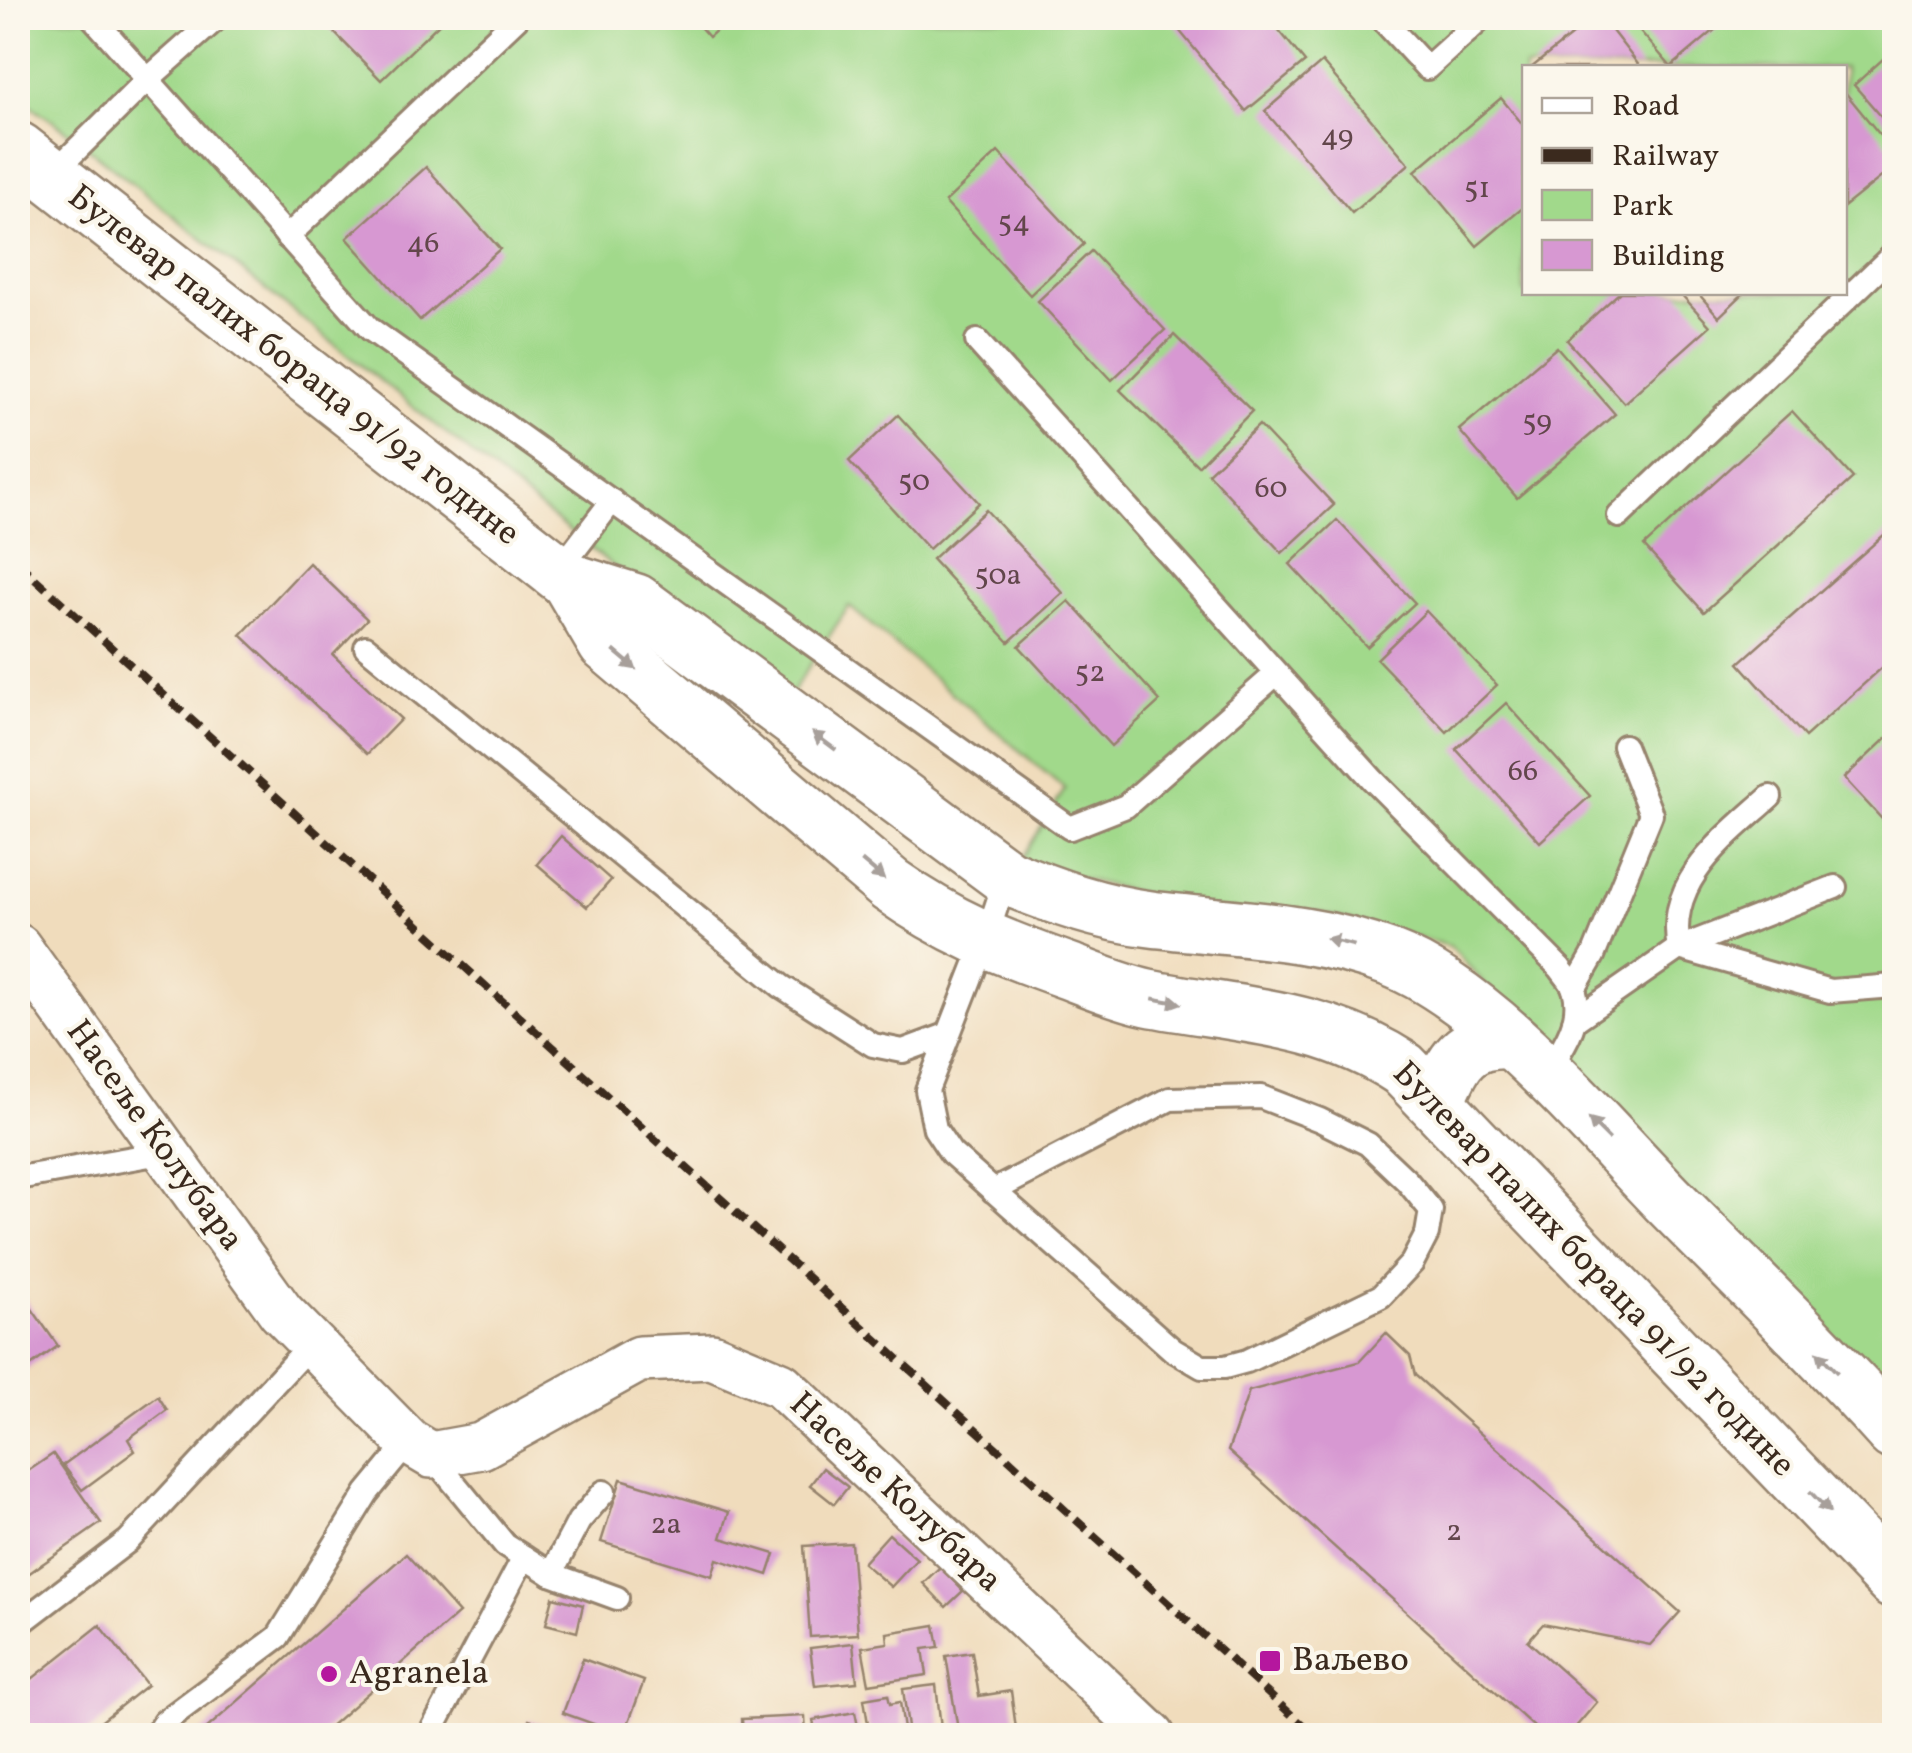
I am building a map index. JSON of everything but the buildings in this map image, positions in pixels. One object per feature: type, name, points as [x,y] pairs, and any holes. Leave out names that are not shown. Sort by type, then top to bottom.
[{"type":"street","name":"Булевар палих бораца 91/92 године","points":[[34,163],[563,577],[636,602],[1006,877],[1050,895],[1131,916],[1309,934],[1352,944],[1438,982],[1479,1012],[1528,1058],[1894,1432]]},
{"type":"street","name":"Булевар палих бораца 91/92 године","points":[[563,577],[606,644],[890,885],[936,917],[986,942],[1143,997],[1306,1024],[1342,1035],[1373,1049],[1402,1069],[1437,1101],[1894,1580]]},
{"type":"street","name":"Насеље Колубара","points":[[18,948],[280,1312],[420,1448],[481,1446],[639,1359],[712,1356],[781,1386],[1130,1728]]},
{"type":"street","points":[[1437,1101],[1456,1060],[1472,1047],[1489,1040],[1528,1058]]},
{"type":"lane","points":[[93,18],[370,330],[1070,828],[1126,806],[1276,674]]},
{"type":"lane","points":[[34,163],[147,80],[217,18]]},
{"type":"lane","points":[[286,237],[517,18]]},
{"type":"lane","points":[[1381,18],[1427,68],[1482,18]]},
{"type":"lane","points":[[1618,516],[1894,254]]},
{"type":"lane","points":[[977,341],[1372,780],[1560,968],[1574,989]]},
{"type":"lane","points":[[563,577],[612,501]]},
{"type":"lane","points":[[366,646],[782,986],[874,1045],[903,1051],[949,1034]]},
{"type":"lane","points":[[1528,1058],[1566,1042],[1574,1020],[1574,989],[1593,956],[1651,814],[1624,746]]},
{"type":"lane","points":[[1679,948],[1675,930],[1677,911],[1686,882],[1731,832],[1770,797]]},
{"type":"lane","points":[[994,1191],[1170,1100],[1261,1097],[1368,1144],[1407,1181],[1430,1210],[1427,1234],[1412,1264],[1381,1296],[1247,1361],[1225,1367],[1202,1367],[1173,1350],[951,1153],[934,1129],[927,1090],[986,942],[1006,877]]},
{"type":"lane","points":[[1574,1020],[1679,948],[1835,887]]},
{"type":"lane","points":[[1679,948],[1830,992],[1894,986]]},
{"type":"lane","points":[[18,1178],[167,1152]]},
{"type":"lane","points":[[18,1625],[128,1541],[310,1345]]},
{"type":"lane","points":[[155,1736],[164,1722],[278,1637],[368,1494],[420,1448],[504,1545],[551,1574],[617,1598]]},
{"type":"lane","points":[[551,1574],[578,1521],[604,1492]]},
{"type":"lane","points":[[429,1736],[524,1557]]},
{"type":"green space","points":[[18,18],[1894,18],[1894,1432],[1450,946],[1317,912],[1246,920],[1019,863],[1065,789],[849,606],[785,703],[63,128],[18,97]]},
{"type":"railway","points":[[18,563],[1315,1736]]},
{"type":"place","name":"Ваљево","points":[[1270,1661]]},
{"type":"place","name":"Agranela","points":[[329,1674]]}]
